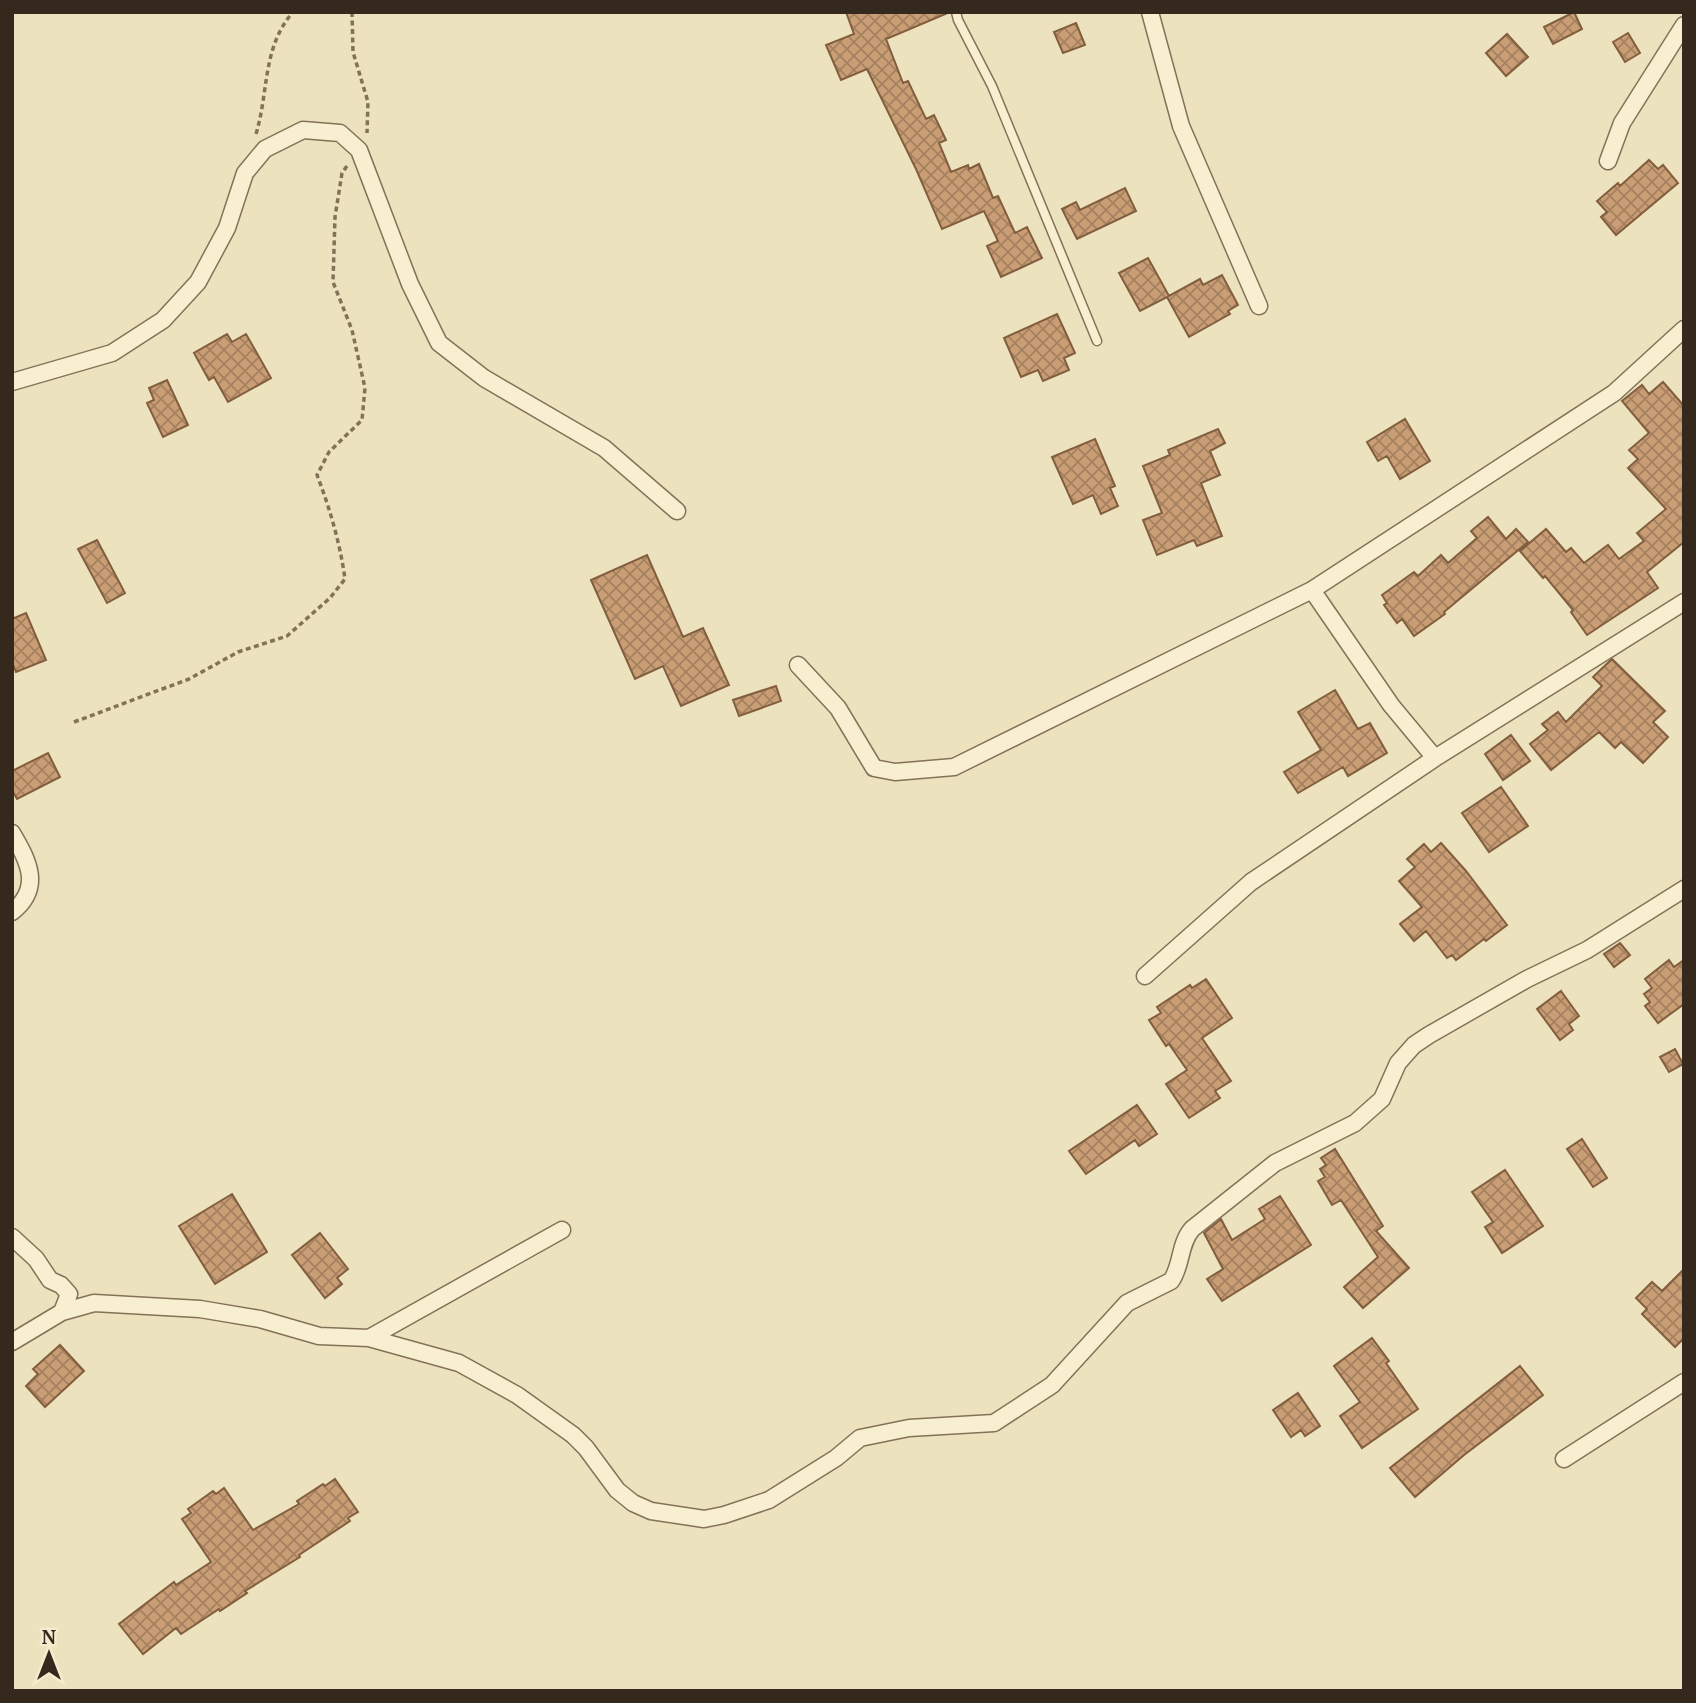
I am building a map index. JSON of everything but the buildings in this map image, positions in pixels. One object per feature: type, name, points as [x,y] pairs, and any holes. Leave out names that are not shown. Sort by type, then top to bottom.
[{"type":"street","points":[[1150,12],[1181,126],[1259,306]]},
{"type":"street","points":[[1608,161],[1622,123],[1684,25]]},
{"type":"street","points":[[12,382],[112,353],[163,320],[198,282],[227,228],[244,173],[265,149],[303,130],[340,133],[359,150],[410,284],[439,343],[484,378],[604,449],[677,511]]},
{"type":"street","points":[[798,665],[838,708],[874,768],[895,772],[954,767],[1312,590],[1614,393],[1684,329]]},
{"type":"street","points":[[1312,590],[1391,705],[1436,758]]},
{"type":"street","points":[[1145,976],[1251,882],[1436,758],[1684,602]]},
{"type":"street","points":[[12,833],[28,861],[31,881],[21,905],[12,912]]},
{"type":"street","points":[[12,1342],[62,1312],[94,1303],[200,1309],[260,1319],[319,1336],[369,1338],[459,1363],[517,1395],[573,1435],[617,1490],[634,1503],[651,1511],[704,1519],[746,1508],[769,1500],[809,1476],[860,1438],[909,1428],[982,1425],[994,1423],[1011,1413],[1052,1385],[1127,1303],[1171,1281],[1175,1276],[1185,1236],[1211,1212],[1275,1164],[1355,1122],[1382,1099],[1398,1063],[1414,1045],[1527,979],[1587,950],[1684,890]]},
{"type":"street","points":[[369,1338],[562,1230]]},
{"type":"street","points":[[12,1237],[36,1259],[50,1280],[61,1285],[69,1294],[62,1312]]},
{"type":"street","points":[[1564,1459],[1684,1382]]},
{"type":"lane","points":[[956,12],[992,86],[1097,341]]},
{"type":"path","points":[[254,141],[261,119],[273,44],[293,12]]},
{"type":"path","points":[[74,722],[189,679],[238,652],[287,636],[330,598],[345,579],[333,519],[317,475],[329,452],[362,421],[365,387],[352,330],[333,282],[335,217],[342,173],[367,135],[368,102],[353,52],[352,12]]}]
